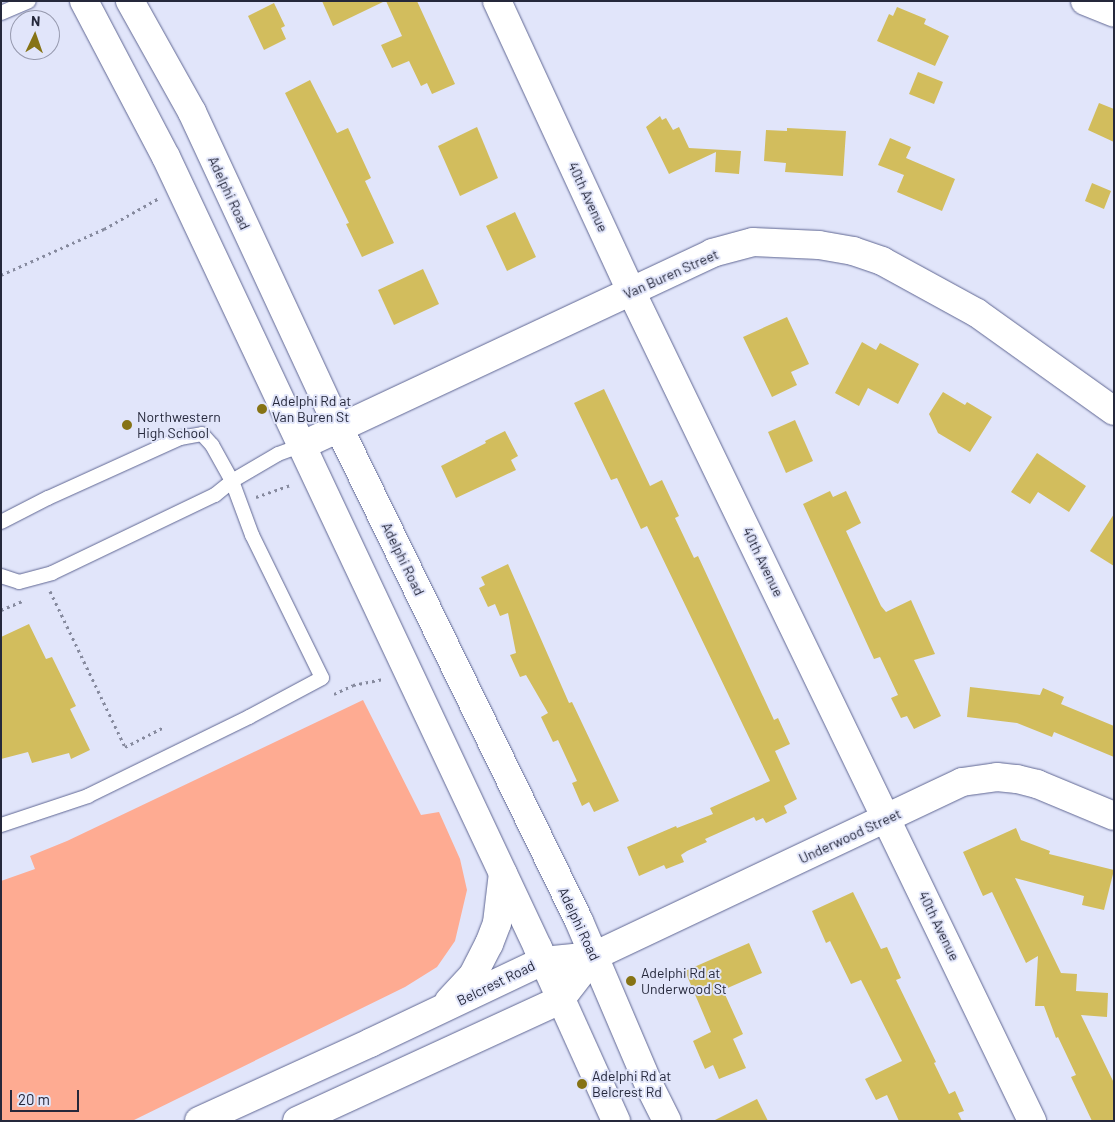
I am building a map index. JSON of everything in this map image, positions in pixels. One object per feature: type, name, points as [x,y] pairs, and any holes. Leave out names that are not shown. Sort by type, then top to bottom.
[{"type":"main road","points":[[84,1],[166,157],[303,445],[503,873],[616,1121]]},
{"type":"main road","name":"Adelphi Road","points":[[130,1],[192,112],[339,428],[594,956],[649,1085],[667,1121]]},
{"type":"main road","name":"40th Avenue","points":[[498,1],[631,291],[1032,1121]]},
{"type":"main road","points":[[1085,1],[1114,13]]},
{"type":"main road","name":"Van Buren Street","points":[[303,445],[712,253],[753,242],[819,245],[853,251],[882,261],[977,313],[1114,410]]},
{"type":"main road","name":"Underwood Street","points":[[594,956],[962,782],[997,777],[1037,784],[1114,816]]},
{"type":"main road","points":[[441,1010],[473,975],[489,944],[497,923],[503,873]]},
{"type":"main road","points":[[297,1121],[560,1000],[594,956]]},
{"type":"main road","name":"Belcrest Road","points":[[199,1121],[543,961],[594,956]]},
{"type":"lane","points":[[1,13],[29,1]]},
{"type":"lane","points":[[1,522],[48,498],[180,438],[202,434],[212,445],[232,481],[252,535],[322,678],[249,717],[88,796],[1,825]]},
{"type":"lane","points":[[1,576],[19,582],[52,573],[215,495],[232,481],[278,454],[303,445]]},
{"type":"path","points":[[1,275],[104,229],[159,198]]},
{"type":"path","points":[[49,589],[125,747],[162,728]]},
{"type":"shaded area","points":[[363,700],[421,815],[439,812],[460,859],[467,890],[455,941],[437,967],[405,987],[132,1121],[1,1121],[1,881],[35,869],[30,856],[67,841]]},
{"type":"building","points":[[322,1],[385,1],[333,26]]},
{"type":"building","points":[[386,1],[417,1],[455,84],[432,94],[427,83],[421,86],[409,61],[392,68],[381,45],[402,36]]},
{"type":"building","points":[[274,3],[285,26],[281,28],[286,39],[264,50],[248,16]]},
{"type":"building","points":[[897,7],[926,19],[924,24],[949,36],[935,66],[877,41],[889,14],[893,16]]},
{"type":"building","points":[[918,72],[943,82],[934,104],[909,94]]},
{"type":"building","points":[[310,80],[337,133],[348,128],[371,178],[365,181],[394,243],[362,257],[346,224],[349,223],[285,93]]},
{"type":"building","points":[[1099,103],[1114,109],[1114,142],[1088,130]]},
{"type":"building","points":[[660,116],[662,120],[666,118],[673,130],[679,127],[689,148],[741,151],[739,174],[715,172],[716,152],[669,174],[646,127]]},
{"type":"building","points":[[477,127],[498,178],[460,196],[438,146]]},
{"type":"building","points":[[787,128],[846,131],[843,176],[785,172],[786,163],[764,161],[766,130],[787,131]]},
{"type":"building","points":[[890,138],[911,147],[906,158],[955,179],[942,211],[897,192],[904,175],[878,165]]},
{"type":"building","points":[[1092,183],[1111,191],[1104,209],[1085,201]]},
{"type":"building","points":[[515,212],[536,257],[507,271],[486,226]]},
{"type":"building","points":[[423,269],[439,304],[394,325],[378,290]]},
{"type":"building","points":[[787,317],[809,364],[791,372],[797,385],[772,397],[743,337]]},
{"type":"building","points":[[862,342],[876,350],[880,343],[919,364],[898,404],[868,388],[859,406],[835,393]]},
{"type":"building","points":[[604,389],[650,486],[662,480],[679,516],[675,518],[694,558],[698,556],[774,720],[778,718],[790,744],[775,751],[797,799],[784,806],[787,813],[766,823],[763,818],[756,821],[754,817],[705,839],[707,842],[681,855],[684,862],[666,869],[664,865],[639,876],[627,847],[676,826],[677,828],[713,814],[710,808],[770,781],[647,526],[641,529],[617,478],[611,480],[574,403]]},
{"type":"building","points":[[943,392],[965,405],[967,402],[992,417],[970,452],[938,433],[929,414]]},
{"type":"building","points":[[795,420],[813,461],[786,473],[768,432]]},
{"type":"building","points":[[505,431],[518,456],[511,460],[516,470],[456,498],[441,466]]},
{"type":"building","points":[[1037,453],[1086,486],[1069,512],[1038,492],[1030,504],[1011,492]]},
{"type":"building","points":[[830,491],[833,497],[846,491],[861,523],[846,531],[881,606],[886,612],[911,600],[935,654],[914,660],[941,716],[914,729],[907,716],[901,718],[891,698],[898,695],[880,657],[874,659],[803,504]]},
{"type":"building","points":[[1114,514],[1114,566],[1090,551]]},
{"type":"building","points":[[508,564],[569,703],[572,702],[619,801],[594,812],[589,802],[582,806],[572,783],[577,781],[558,740],[553,742],[541,717],[548,713],[526,675],[520,677],[510,655],[516,653],[508,613],[500,616],[495,604],[488,607],[479,588],[485,585],[481,577]]},
{"type":"building","points":[[29,624],[46,659],[52,657],[76,706],[70,709],[90,750],[71,759],[69,753],[32,763],[28,752],[1,759],[1,637]]},
{"type":"building","points":[[970,687],[1040,695],[1043,688],[1064,697],[1061,704],[1114,726],[1114,757],[1054,732],[1052,737],[1017,723],[967,717]]},
{"type":"building","points":[[1016,828],[1021,840],[1050,851],[1049,854],[1114,870],[1104,910],[1082,905],[1084,896],[1015,878],[1061,973],[1077,974],[1076,991],[1108,993],[1107,1017],[1081,1015],[1114,1083],[1114,1121],[1092,1121],[1071,1077],[1076,1075],[1058,1037],[1056,1038],[1044,1006],[1035,1006],[1038,956],[1026,963],[992,892],[983,896],[963,852]]},
{"type":"building","points":[[853,892],[881,949],[887,947],[901,978],[896,980],[936,1062],[934,1063],[949,1094],[955,1091],[964,1111],[958,1113],[962,1121],[899,1121],[887,1095],[876,1100],[865,1079],[902,1061],[861,980],[851,984],[830,941],[826,943],[812,911]]},
{"type":"building","points":[[749,943],[762,973],[723,990],[743,1034],[733,1039],[746,1068],[719,1079],[713,1065],[705,1069],[693,1041],[711,1032],[685,971]]},
{"type":"building","points":[[757,1099],[768,1121],[713,1121]]},
{"type":"place","name":"Adelphi Rd at Van Buren St","points":[[262,409]]},
{"type":"place","name":"Northwestern High School","points":[[127,425]]},
{"type":"place","name":"Adelphi Rd at Underwood St","points":[[631,981]]},
{"type":"place","name":"Adelphi Rd at Belcrest Rd","points":[[582,1084]]}]
